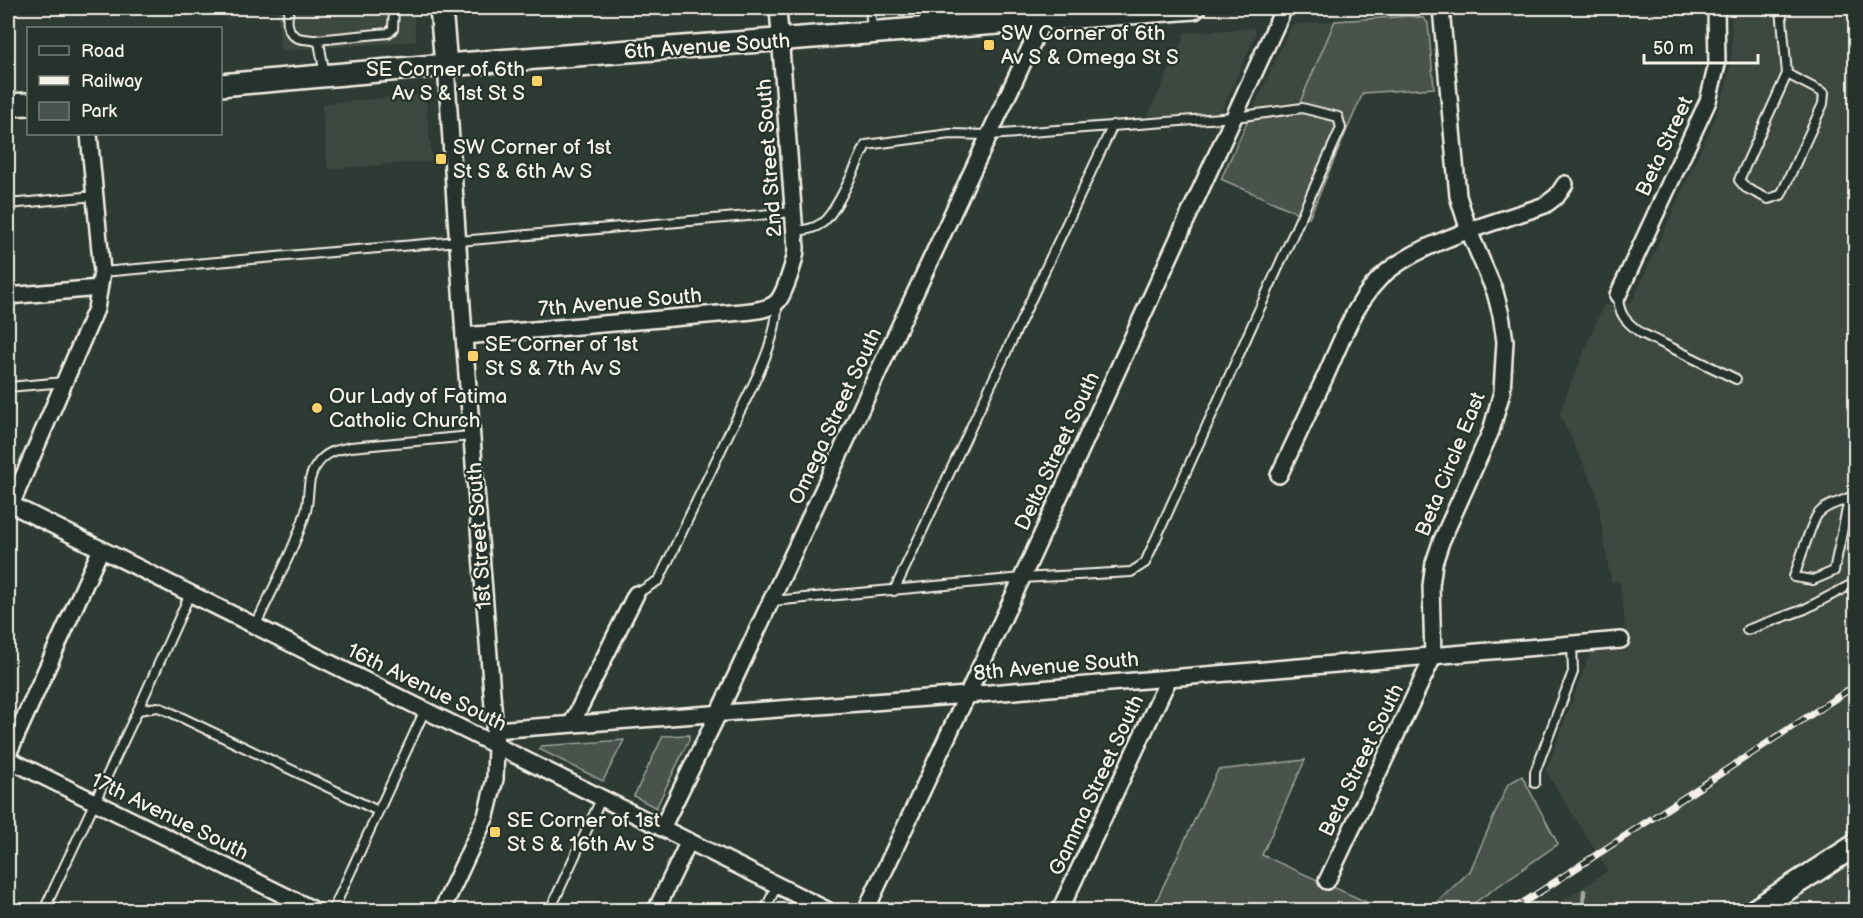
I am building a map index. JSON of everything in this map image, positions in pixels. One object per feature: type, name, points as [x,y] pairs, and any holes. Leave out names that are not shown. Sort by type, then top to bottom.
[{"type":"main road","name":"1st Street South","points":[[441,8],[446,65]]},
{"type":"main road","name":"6th Avenue South","points":[[222,85],[446,65],[1194,8]]},
{"type":"main road","points":[[8,105],[27,104]]},
{"type":"main road","points":[[1755,910],[1856,845]]},
{"type":"street","name":"2nd Street South","points":[[777,302],[796,258],[778,8]]},
{"type":"street","points":[[924,29],[934,8]]},
{"type":"street","name":"Delta Street South","points":[[866,910],[1022,578],[1284,8]]},
{"type":"street","name":"Beta Circle East","points":[[1433,657],[1431,586],[1434,563],[1441,542],[1491,431],[1502,392],[1505,366],[1502,315],[1495,292],[1469,231],[1458,196],[1441,8]]},
{"type":"street","name":"Beta Street","points":[[1618,295],[1708,101],[1717,64],[1716,8]]},
{"type":"street","name":"Omega Street South","points":[[662,828],[718,714],[1043,20]]},
{"type":"street","name":"1st Street South","points":[[442,910],[486,816],[495,779],[495,737],[471,436],[446,65]]},
{"type":"street","points":[[9,507],[96,309],[102,272],[89,135]]},
{"type":"street","points":[[1279,475],[1342,339],[1361,303],[1375,283],[1389,270],[1427,248],[1545,205],[1557,196],[1565,184]]},
{"type":"street","points":[[8,296],[99,288]]},
{"type":"street","name":"7th Avenue South","points":[[464,336],[742,312],[764,309],[777,302]]},
{"type":"street","name":"16th Avenue South","points":[[9,507],[101,549],[425,710],[495,737],[602,797],[827,910]]},
{"type":"street","points":[[8,754],[101,549]]},
{"type":"street","points":[[572,723],[636,594]]},
{"type":"street","name":"8th Avenue South","points":[[495,737],[572,723],[967,695],[1622,640]]},
{"type":"street","name":"Beta Street South","points":[[1327,881],[1433,657]]},
{"type":"street","name":"Gamma Street South","points":[[1060,910],[1169,678]]},
{"type":"street","name":"17th Avenue South","points":[[8,759],[314,910]]},
{"type":"street","points":[[656,910],[689,841]]},
{"type":"lane","points":[[290,8],[287,23],[291,34],[303,39],[316,40],[388,33],[393,28],[394,8]]},
{"type":"lane","points":[[870,8],[872,33]]},
{"type":"lane","points":[[1781,8],[1787,74],[1739,180],[1746,188],[1768,199],[1781,195],[1823,104],[1824,93],[1787,74]]},
{"type":"lane","points":[[316,40],[320,45],[325,76]]},
{"type":"lane","points":[[771,601],[1022,578],[1131,572],[1145,563],[1341,128],[1338,117],[1302,108],[1235,117],[989,135],[950,134],[866,145],[832,212],[813,228],[795,231]]},
{"type":"lane","points":[[894,591],[1113,125]]},
{"type":"lane","points":[[8,204],[95,196]]},
{"type":"lane","points":[[102,272],[793,212]]},
{"type":"lane","points":[[1618,295],[1618,309],[1628,323],[1641,333],[1736,379]]},
{"type":"lane","points":[[636,594],[659,579],[664,569],[773,335],[777,318],[777,302]]},
{"type":"lane","points":[[8,387],[65,382]]},
{"type":"lane","points":[[255,627],[306,510],[311,473],[324,456],[333,450],[351,447],[471,436]]},
{"type":"lane","points":[[1853,496],[1834,571],[1813,580],[1794,577],[1817,514],[1834,503],[1853,496]]},
{"type":"lane","points":[[1748,630],[1805,609],[1856,582]]},
{"type":"lane","points":[[61,910],[46,907],[190,594]]},
{"type":"lane","points":[[1535,783],[1535,772],[1573,672],[1572,644]]},
{"type":"lane","points":[[138,710],[158,707],[168,711],[378,811]]},
{"type":"lane","points":[[333,910],[425,710]]},
{"type":"lane","points":[[550,910],[602,797]]},
{"type":"lane","points":[[765,910],[777,885]]},
{"type":"shaded area","points":[[277,8],[413,8],[416,41],[281,51]]},
{"type":"shaded area","points":[[1731,8],[1855,8],[1855,910],[1549,910],[1608,871],[1546,771],[1590,653],[1628,650],[1620,581],[1611,582],[1596,490],[1559,413],[1603,306],[1632,302],[1716,116],[1726,86],[1732,54]]},
{"type":"shaded area","points":[[1335,21],[1301,101],[1254,108],[1291,25]]},
{"type":"shaded area","points":[[1254,28],[1256,34],[1220,114],[1148,116],[1183,40],[1184,33]]},
{"type":"shaded area","points":[[425,94],[432,161],[328,169],[322,104]]},
{"type":"green space","points":[[1411,16],[1423,18],[1428,23],[1434,88],[1363,93],[1309,218],[1221,179],[1249,118],[1295,114],[1335,21]]},
{"type":"green space","points":[[689,735],[689,740],[656,808],[634,796],[663,736]]},
{"type":"green space","points":[[624,740],[603,781],[539,749],[541,746]]},
{"type":"green space","points":[[1305,760],[1262,855],[1384,910],[1152,910],[1218,770]]},
{"type":"green space","points":[[1522,776],[1558,844],[1464,910],[1429,910],[1470,871],[1508,784]]},
{"type":"waterway","points":[[1583,910],[1584,891]]},
{"type":"railway","points":[[1512,910],[1856,685]]},
{"type":"place","name":"SW Corner of 6th Av S & Omega St S","points":[[989,45]]},
{"type":"place","name":"SE Corner of 6th Av S & 1st St S","points":[[537,81]]},
{"type":"place","name":"SW Corner of 1st St S & 6th Av S","points":[[441,159]]},
{"type":"place","name":"SE Corner of 1st St S & 7th Av S","points":[[473,356]]},
{"type":"place","name":"Our Lady of Fatima Catholic Church","points":[[317,408]]},
{"type":"place","name":"SE Corner of 1st St S & 16th Av S","points":[[495,832]]}]
